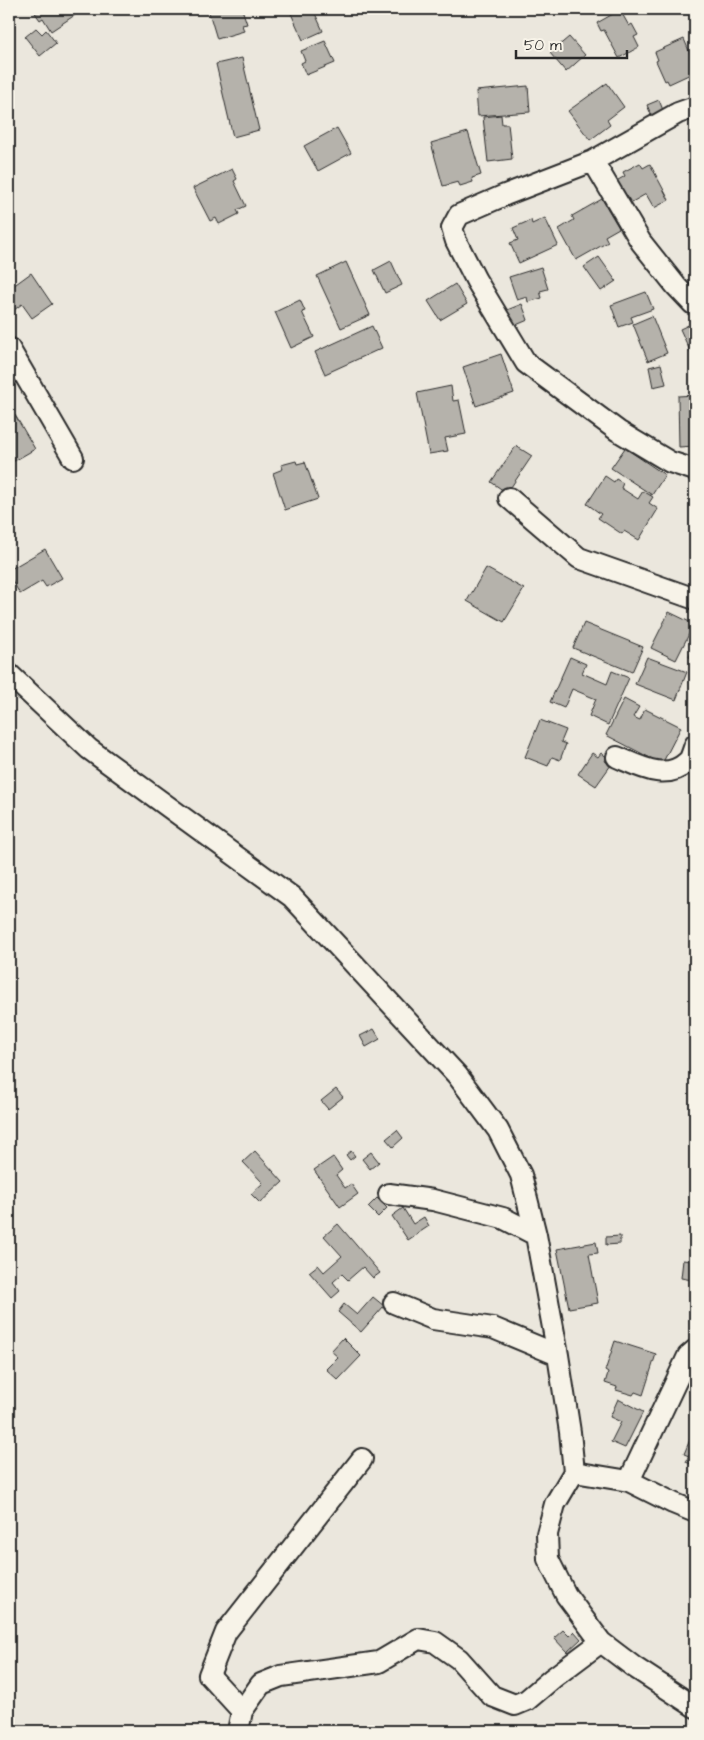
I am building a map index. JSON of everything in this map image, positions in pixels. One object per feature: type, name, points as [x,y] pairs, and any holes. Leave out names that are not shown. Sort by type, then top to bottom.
[{"type":"street","points":[[695,107],[671,117],[593,161],[459,215],[452,228],[456,241],[476,280],[526,363],[618,431],[670,462],[695,470]]},
{"type":"street","points":[[593,161],[642,242],[676,286],[693,304]]},
{"type":"street","points":[[9,348],[73,458]]},
{"type":"street","points":[[508,498],[579,558],[695,599]]},
{"type":"street","points":[[9,674],[89,749],[292,897],[457,1075],[498,1130],[521,1175],[536,1235],[570,1432],[574,1472],[555,1504],[547,1534],[548,1559],[566,1595],[601,1642],[634,1667],[695,1706]]},
{"type":"street","points":[[617,757],[654,772],[671,771],[688,762],[695,745]]},
{"type":"street","points":[[390,1194],[433,1200],[503,1218],[536,1235]]},
{"type":"street","points":[[394,1303],[433,1319],[493,1328],[558,1355]]},
{"type":"street","points":[[629,1481],[688,1356],[695,1350]]},
{"type":"street","points":[[242,1711],[209,1675],[226,1632],[362,1459]]},
{"type":"street","points":[[574,1472],[629,1481],[695,1512]]},
{"type":"street","points":[[238,1731],[242,1711],[261,1684],[281,1676],[379,1662],[418,1639],[435,1642],[459,1659],[492,1696],[515,1705],[527,1700],[601,1642]]},
{"type":"building","points":[[38,9],[71,9],[75,15],[51,31],[43,18],[40,20],[35,13],[40,11]]},
{"type":"building","points":[[208,9],[242,9],[247,24],[242,25],[244,31],[217,39]]},
{"type":"building","points":[[289,9],[313,9],[323,31],[303,40]]},
{"type":"building","points":[[620,10],[629,26],[632,24],[638,35],[634,37],[639,47],[619,58],[604,30],[601,31],[597,23]]},
{"type":"building","points":[[36,28],[42,34],[46,30],[56,43],[40,56],[25,37]]},
{"type":"building","points":[[569,37],[585,55],[566,72],[550,53]]},
{"type":"building","points":[[684,39],[695,65],[695,72],[669,84],[667,80],[665,81],[656,61],[658,60],[655,52]]},
{"type":"building","points":[[325,41],[335,63],[306,75],[301,63],[305,61],[301,51]]},
{"type":"building","points":[[242,58],[259,130],[233,137],[216,64]]},
{"type":"building","points":[[607,83],[624,107],[607,120],[610,125],[590,140],[568,111]]},
{"type":"building","points":[[528,86],[530,112],[478,116],[476,91]]},
{"type":"building","points":[[659,100],[665,115],[653,119],[647,105]]},
{"type":"building","points":[[501,115],[502,124],[508,124],[512,159],[488,162],[483,117]]},
{"type":"building","points":[[337,128],[351,153],[318,171],[304,146]]},
{"type":"building","points":[[468,132],[481,175],[472,178],[473,182],[460,186],[458,182],[443,186],[431,143]]},
{"type":"building","points":[[640,163],[643,168],[650,164],[669,200],[654,208],[646,194],[625,206],[613,183],[625,176],[623,172]]},
{"type":"building","points":[[232,169],[237,179],[234,181],[246,206],[237,210],[239,214],[219,224],[216,218],[210,221],[193,188]]},
{"type":"building","points":[[602,199],[619,228],[605,236],[608,242],[576,260],[559,229],[574,220],[572,216]]},
{"type":"building","points":[[545,218],[558,245],[519,263],[510,243],[518,240],[513,228],[531,220],[532,224]]},
{"type":"building","points":[[599,257],[616,281],[601,291],[584,267]]},
{"type":"building","points":[[391,261],[402,285],[385,293],[374,270]]},
{"type":"building","points":[[346,262],[370,315],[341,328],[317,276]]},
{"type":"building","points":[[541,267],[548,289],[540,291],[542,298],[528,302],[527,297],[517,300],[509,277]]},
{"type":"building","points":[[31,273],[52,304],[32,318],[22,304],[14,310],[9,303],[14,300],[9,289]]},
{"type":"building","points":[[455,284],[467,304],[440,320],[428,301]]},
{"type":"building","points":[[646,292],[653,309],[631,317],[633,322],[619,327],[611,305]]},
{"type":"building","points":[[300,300],[305,311],[302,312],[314,337],[291,348],[275,312]]},
{"type":"building","points":[[522,304],[528,320],[509,328],[502,312]]},
{"type":"building","points":[[652,316],[667,353],[648,361],[633,324]]},
{"type":"building","points":[[695,322],[695,351],[691,353],[680,329]]},
{"type":"building","points":[[372,326],[382,348],[325,374],[315,352]]},
{"type":"building","points":[[501,354],[514,393],[476,406],[463,367]]},
{"type":"building","points":[[661,364],[666,384],[653,387],[649,367]]},
{"type":"building","points":[[451,386],[453,401],[459,400],[466,434],[445,438],[448,451],[429,454],[417,393]]},
{"type":"building","points":[[695,395],[695,446],[679,447],[678,396]]},
{"type":"building","points":[[15,415],[35,449],[9,464],[9,418]]},
{"type":"building","points":[[516,446],[532,456],[507,493],[491,482]]},
{"type":"building","points":[[625,448],[665,475],[652,495],[611,468]]},
{"type":"building","points":[[296,461],[297,464],[305,462],[318,499],[285,510],[273,473],[283,469],[281,465]]},
{"type":"building","points":[[605,476],[614,482],[616,479],[623,483],[621,488],[638,499],[643,491],[653,497],[649,503],[658,509],[639,540],[624,531],[622,534],[598,518],[601,514],[587,504]]},
{"type":"building","points":[[45,549],[62,578],[46,587],[42,581],[20,594],[9,575],[9,570]]},
{"type":"building","points":[[486,568],[524,589],[504,622],[467,601]]},
{"type":"building","points":[[669,612],[694,624],[676,660],[651,648]]},
{"type":"building","points":[[584,623],[643,647],[632,672],[573,648]]},
{"type":"building","points":[[695,641],[695,660],[689,657]]},
{"type":"building","points":[[570,657],[586,664],[582,673],[607,684],[612,671],[629,678],[608,725],[589,716],[596,699],[572,689],[564,708],[550,702]]},
{"type":"building","points":[[647,657],[687,672],[676,700],[635,684]]},
{"type":"building","points":[[624,699],[639,707],[633,717],[640,720],[645,709],[681,727],[662,764],[606,735]]},
{"type":"building","points":[[540,720],[566,730],[561,742],[566,744],[560,760],[552,757],[548,766],[525,757]]},
{"type":"building","points":[[592,753],[598,757],[601,753],[607,757],[605,761],[611,765],[596,786],[578,774]]},
{"type":"building","points":[[374,1029],[380,1039],[366,1047],[360,1036]]},
{"type":"building","points":[[336,1089],[343,1097],[328,1109],[321,1101]]},
{"type":"building","points":[[397,1130],[403,1138],[393,1147],[386,1139]]},
{"type":"building","points":[[255,1151],[283,1182],[260,1203],[251,1194],[263,1183],[243,1162]]},
{"type":"building","points":[[351,1151],[355,1156],[350,1160],[346,1155]]},
{"type":"building","points":[[371,1152],[379,1162],[370,1169],[362,1159]]},
{"type":"building","points":[[333,1157],[342,1170],[336,1175],[345,1188],[351,1184],[358,1194],[340,1207],[314,1170]]},
{"type":"building","points":[[377,1198],[387,1208],[378,1217],[368,1207]]},
{"type":"building","points":[[403,1208],[413,1224],[424,1217],[429,1226],[408,1240],[392,1216]]},
{"type":"building","points":[[338,1224],[380,1273],[373,1278],[363,1267],[348,1280],[342,1274],[333,1282],[340,1291],[332,1298],[309,1272],[318,1265],[324,1272],[342,1256],[324,1236]]},
{"type":"building","points":[[620,1236],[620,1244],[606,1245],[606,1237]]},
{"type":"building","points":[[596,1242],[598,1253],[589,1254],[598,1303],[569,1308],[557,1249]]},
{"type":"building","points":[[693,1248],[695,1249],[695,1289],[691,1288],[692,1280],[681,1278],[683,1260],[691,1261]]},
{"type":"building","points":[[373,1297],[384,1306],[361,1332],[338,1312],[344,1304],[357,1315]]},
{"type":"building","points":[[343,1338],[361,1356],[338,1380],[326,1369],[338,1357],[331,1351]]},
{"type":"building","points":[[615,1341],[656,1354],[643,1395],[635,1392],[633,1395],[616,1390],[617,1387],[605,1383],[608,1373],[605,1371]]},
{"type":"building","points":[[618,1399],[643,1412],[625,1448],[611,1442],[621,1422],[610,1417]]},
{"type":"building","points":[[694,1430],[695,1466],[686,1462],[689,1456],[684,1454]]},
{"type":"building","points":[[563,1630],[569,1636],[574,1631],[581,1639],[567,1652],[554,1638]]}]
